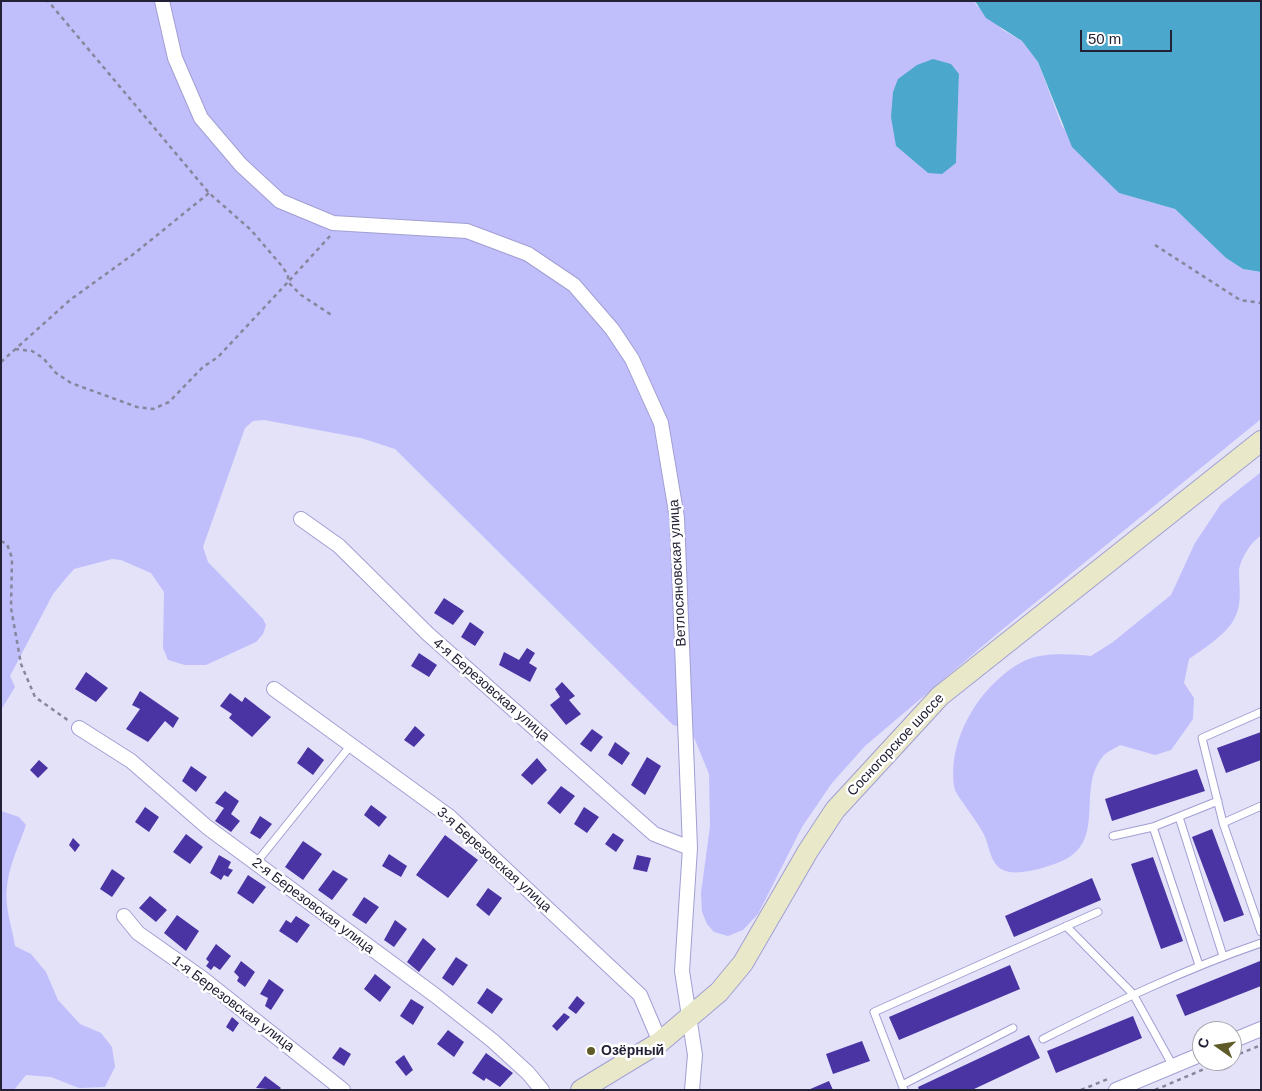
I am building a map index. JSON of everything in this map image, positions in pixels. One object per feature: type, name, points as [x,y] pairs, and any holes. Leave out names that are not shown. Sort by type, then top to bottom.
[{"type":"main road","name":"Сосногорское шоссе","points":[[581,1090],[660,1042],[719,992],[743,963],[808,851],[835,810],[940,696],[1261,441]]},
{"type":"street","name":"Ветлосяновская улица","points":[[162,1],[175,58],[201,118],[241,165],[280,201],[339,223],[467,231],[528,254],[574,286],[612,329],[632,359],[661,423],[678,518],[690,848],[682,971],[695,1055],[692,1090]]},
{"type":"street","name":"4-я Березовская улица","points":[[301,518],[339,546],[428,634],[654,834],[690,848]]},
{"type":"street","name":"3-я Березовская улица","points":[[274,689],[450,817],[640,995],[660,1042]]},
{"type":"street","name":"2-я Березовская улица","points":[[79,728],[131,761],[207,827],[493,1041],[528,1073],[542,1090]]},
{"type":"street","name":"1-я Березовская улица","points":[[124,916],[138,933],[202,978],[343,1090]]},
{"type":"street","points":[[1242,1037],[1261,1029]]},
{"type":"street","points":[[1116,1090],[1192,1058]]},
{"type":"lane","points":[[1261,712],[1202,738],[1223,823],[1261,932]]},
{"type":"lane","points":[[256,862],[351,745]]},
{"type":"lane","points":[[1114,836],[1152,827],[1218,801]]},
{"type":"lane","points":[[1223,823],[1261,806]]},
{"type":"lane","points":[[1179,817],[1223,956]]},
{"type":"lane","points":[[1152,827],[1199,965]]},
{"type":"lane","points":[[1013,1028],[903,1087],[874,1012],[1098,912]]},
{"type":"lane","points":[[1066,926],[1133,994],[1173,1066]]},
{"type":"lane","points":[[1043,1039],[1133,994],[1199,965],[1261,943]]},
{"type":"path","points":[[48,1],[209,193],[250,230],[288,275],[288,282],[301,295],[333,316]]},
{"type":"path","points":[[1,362],[70,300],[135,252],[209,193]]},
{"type":"path","points":[[15,349],[32,351],[43,358],[56,373],[72,383],[138,407],[153,409],[169,402],[203,367],[218,357],[317,252],[339,223]]},
{"type":"path","points":[[1155,245],[1240,300],[1261,303]]},
{"type":"path","points":[[1,542],[7,544],[12,558],[11,608],[21,664],[36,697],[79,728]]},
{"type":"path","points":[[1242,1053],[1261,1045]]},
{"type":"path","points":[[1155,1090],[1200,1071]]},
{"type":"shaded area","points":[[1,1],[975,1],[976,5],[1003,30],[1022,41],[1038,62],[1062,126],[1119,193],[1175,209],[1226,258],[1243,269],[1261,272],[1261,419],[998,633],[865,746],[832,783],[802,827],[758,914],[743,930],[728,936],[714,932],[707,924],[702,912],[701,893],[710,826],[709,774],[691,730],[673,725],[395,449],[361,438],[264,420],[253,421],[245,428],[203,547],[208,562],[263,619],[266,625],[263,634],[256,642],[206,665],[185,665],[168,660],[163,648],[164,592],[151,573],[121,560],[112,559],[74,569],[53,594],[10,676],[15,687],[1,710]],"holes":[[[959,74],[956,163],[928,173],[896,146]]]},
{"type":"shaded area","points":[[975,1],[1261,1],[1261,272],[1243,269],[1226,258],[1175,209],[1119,193],[1072,147],[1038,62],[1022,41],[986,18]]},
{"type":"shaded area","points":[[933,59],[951,64],[959,74],[956,163],[942,174],[928,173],[896,146],[891,117],[893,92],[898,79],[917,65]]},
{"type":"shaded area","points":[[1261,472],[1261,536],[1250,546],[1240,567],[1239,603],[1236,615],[1219,637],[1189,659],[1184,683],[1194,698],[1193,719],[1171,750],[1155,755],[1120,745],[1104,755],[1096,768],[1092,783],[1088,827],[1084,841],[1076,852],[1062,861],[1024,872],[1009,872],[998,867],[992,857],[985,836],[955,790],[953,771],[956,752],[961,733],[970,715],[994,684],[1008,671],[1024,661],[1048,655],[1091,656],[1113,642],[1171,595],[1195,543],[1221,504]]},
{"type":"shaded area","points":[[1,811],[19,817],[26,825],[7,883],[8,909],[15,946],[31,954],[46,972],[58,1000],[80,1024],[101,1033],[112,1047],[115,1067],[105,1087],[79,1088],[51,1077],[26,1075],[14,1090],[1,1090]]},
{"type":"building","points":[[444,598],[464,611],[453,625],[434,613]]},
{"type":"building","points":[[470,622],[484,632],[475,646],[461,637]]},
{"type":"building","points":[[527,648],[535,653],[529,663],[537,668],[530,682],[499,665],[504,652],[519,660]]},
{"type":"building","points":[[419,653],[437,665],[429,677],[411,666]]},
{"type":"building","points":[[86,672],[108,688],[96,702],[75,689]]},
{"type":"building","points":[[562,682],[575,696],[569,700],[581,714],[566,725],[550,705],[560,697],[555,689]]},
{"type":"building","points":[[140,691],[179,718],[173,728],[165,721],[148,742],[126,729],[140,709],[132,705]]},
{"type":"building","points":[[230,693],[242,702],[245,697],[271,717],[252,737],[229,718],[232,714],[220,706]]},
{"type":"building","points":[[415,726],[425,735],[414,747],[404,740]]},
{"type":"building","points":[[592,729],[603,737],[591,752],[580,744]]},
{"type":"building","points":[[1261,732],[1261,760],[1226,773],[1217,748]]},
{"type":"building","points":[[615,742],[630,753],[622,765],[608,755]]},
{"type":"building","points":[[308,747],[324,760],[313,775],[297,763]]},
{"type":"building","points":[[647,757],[661,766],[645,795],[631,785]]},
{"type":"building","points":[[537,758],[547,770],[532,785],[521,775]]},
{"type":"building","points":[[39,760],[48,768],[38,778],[30,770]]},
{"type":"building","points":[[191,766],[207,777],[196,792],[182,781]]},
{"type":"building","points":[[1197,769],[1205,791],[1112,821],[1105,799]]},
{"type":"building","points":[[561,786],[575,796],[560,814],[547,803]]},
{"type":"building","points":[[225,791],[239,801],[231,814],[240,821],[231,832],[215,821],[224,808],[215,803]]},
{"type":"building","points":[[371,805],[387,817],[379,827],[364,815]]},
{"type":"building","points":[[145,807],[159,817],[149,832],[135,822]]},
{"type":"building","points":[[584,807],[599,817],[587,833],[574,824]]},
{"type":"building","points":[[260,816],[272,824],[260,839],[250,833]]},
{"type":"building","points":[[1212,829],[1244,915],[1224,922],[1192,837]]},
{"type":"building","points":[[613,833],[624,840],[616,852],[605,844]]},
{"type":"building","points":[[186,834],[203,847],[190,864],[173,852]]},
{"type":"building","points":[[445,835],[478,860],[448,898],[416,875]]},
{"type":"building","points":[[73,838],[80,845],[75,852],[69,845]]},
{"type":"building","points":[[303,841],[322,854],[303,880],[285,867]]},
{"type":"building","points":[[389,854],[407,866],[401,877],[382,866]]},
{"type":"building","points":[[219,855],[231,862],[228,868],[233,870],[228,877],[224,875],[221,880],[210,873]]},
{"type":"building","points":[[637,855],[651,858],[647,872],[633,869]]},
{"type":"building","points":[[1153,857],[1183,941],[1161,949],[1131,864]]},
{"type":"building","points":[[112,869],[125,878],[112,897],[100,889]]},
{"type":"building","points":[[333,870],[348,879],[332,900],[318,890]]},
{"type":"building","points":[[248,875],[266,887],[253,904],[237,893]]},
{"type":"building","points":[[1092,878],[1101,900],[1014,937],[1005,916]]},
{"type":"building","points":[[488,888],[502,898],[489,916],[476,905]]},
{"type":"building","points":[[150,896],[167,910],[156,922],[139,908]]},
{"type":"building","points":[[364,897],[379,907],[366,924],[352,915]]},
{"type":"building","points":[[177,915],[199,931],[186,951],[164,933]]},
{"type":"building","points":[[296,916],[310,925],[297,943],[279,931],[286,920],[291,923]]},
{"type":"building","points":[[395,920],[407,929],[394,947],[384,940]]},
{"type":"building","points":[[423,938],[436,949],[419,972],[407,962]]},
{"type":"building","points":[[216,944],[231,956],[220,970],[214,966],[211,970],[206,966],[209,962],[206,959]]},
{"type":"building","points":[[456,957],[468,965],[453,986],[442,978]]},
{"type":"building","points":[[241,961],[255,972],[245,987],[237,981],[239,977],[234,972]]},
{"type":"building","points":[[1260,961],[1261,986],[1185,1016],[1176,995]]},
{"type":"building","points":[[1010,965],[1020,989],[899,1040],[889,1017]]},
{"type":"building","points":[[375,974],[391,987],[380,1002],[364,989]]},
{"type":"building","points":[[269,979],[284,990],[271,1010],[265,1006],[268,998],[260,994]]},
{"type":"building","points":[[487,988],[503,999],[492,1014],[477,1003]]},
{"type":"building","points":[[577,996],[585,1003],[576,1014],[568,1008]]},
{"type":"building","points":[[411,999],[424,1007],[413,1025],[400,1016]]},
{"type":"building","points":[[564,1013],[570,1017],[557,1031],[552,1026]]},
{"type":"building","points":[[1133,1016],[1142,1038],[1056,1073],[1047,1051]]},
{"type":"building","points":[[232,1017],[239,1023],[233,1032],[226,1027]]},
{"type":"building","points":[[448,1030],[464,1042],[454,1057],[437,1044]]},
{"type":"building","points":[[1029,1035],[1040,1058],[972,1090],[919,1090],[918,1087]]},
{"type":"building","points":[[862,1041],[870,1061],[833,1074],[826,1054]]},
{"type":"building","points":[[340,1047],[351,1054],[344,1066],[332,1058]]},
{"type":"building","points":[[486,1053],[513,1073],[500,1087],[486,1078],[484,1081],[472,1073]]},
{"type":"building","points":[[404,1055],[413,1070],[406,1076],[395,1062]]},
{"type":"building","points":[[265,1076],[281,1088],[279,1090],[256,1088]]},
{"type":"building","points":[[829,1081],[833,1090],[808,1090]]},
{"type":"place","name":"Озёрный","points":[[591,1051]]}]
